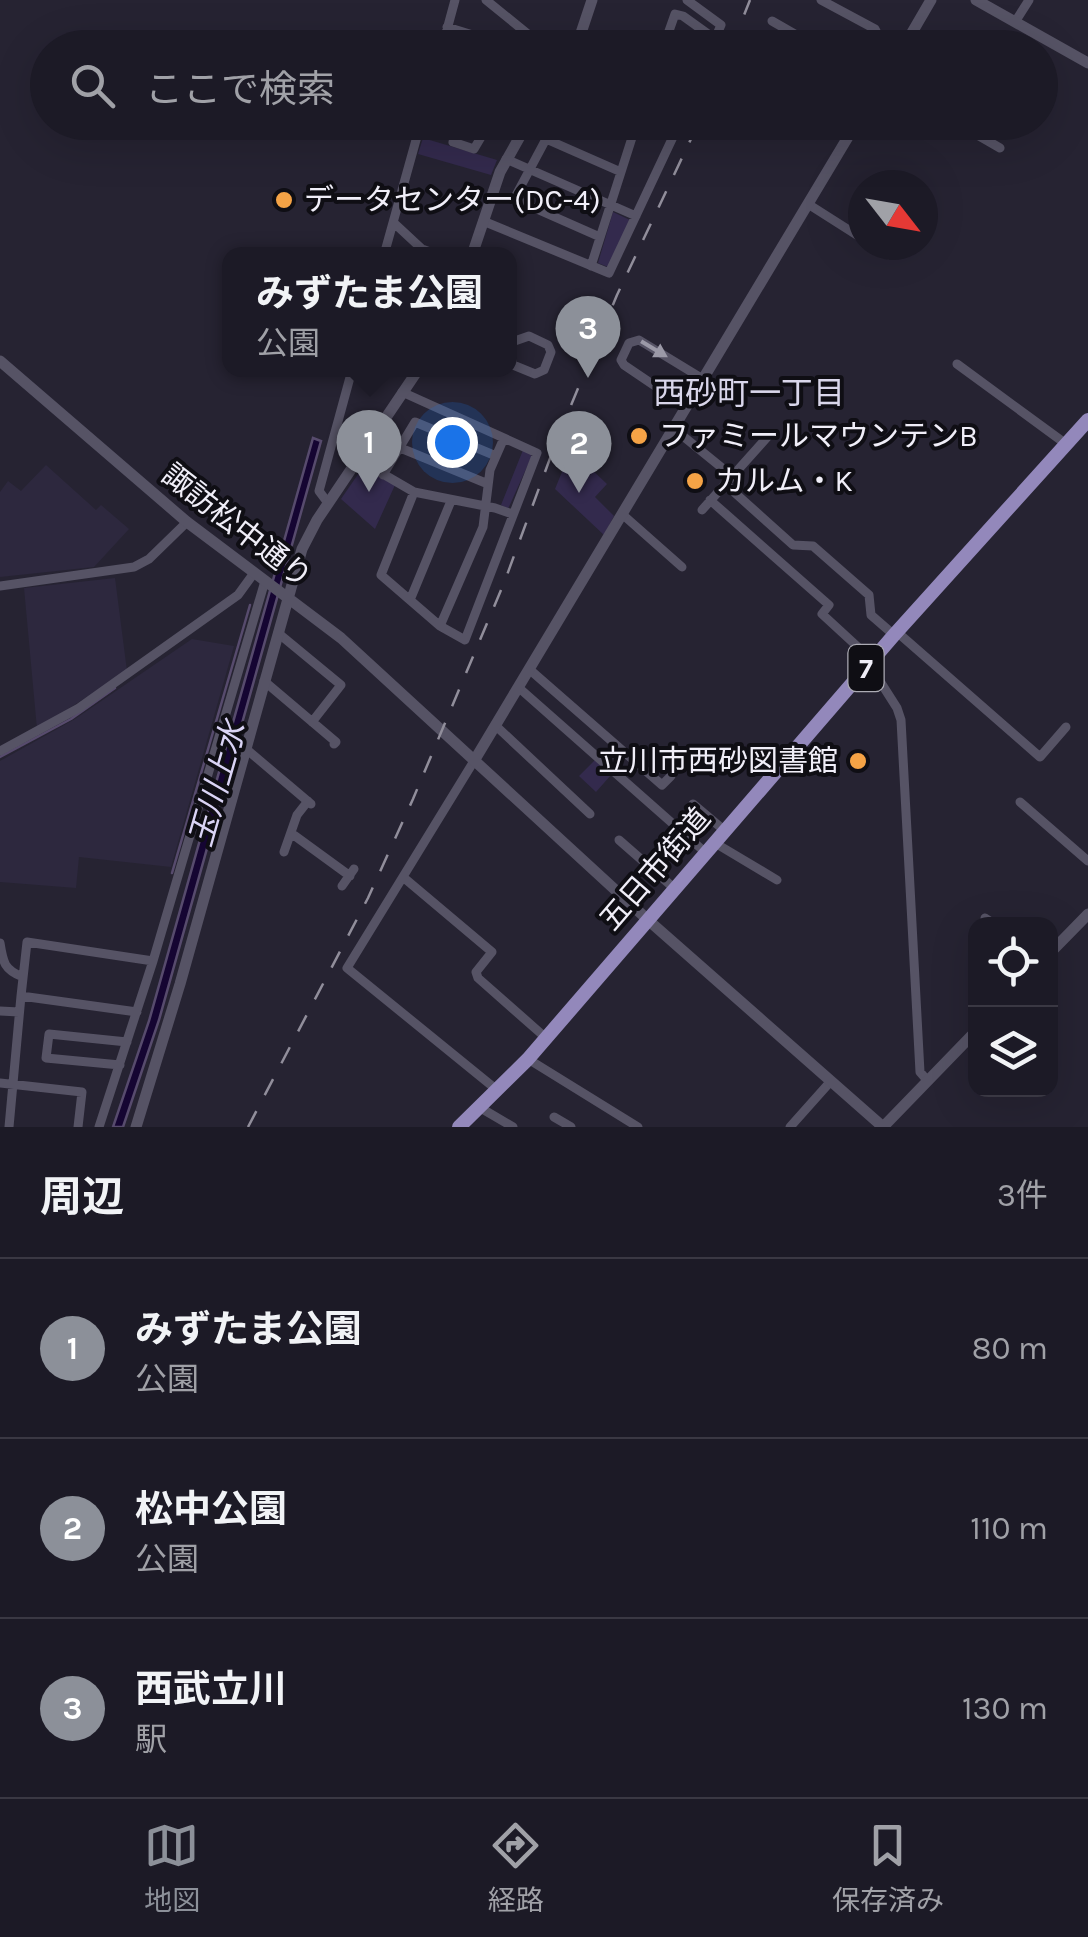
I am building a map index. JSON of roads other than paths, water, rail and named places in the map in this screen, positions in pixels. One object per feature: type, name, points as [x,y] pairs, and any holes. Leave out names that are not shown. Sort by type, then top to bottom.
[{"type":"main road","name":"五日市街道","points":[[460,1127],[528,1059],[895,633],[1066,444],[1086,428]]},
{"type":"street","points":[[451,30],[447,28],[455,0]]},
{"type":"street","points":[[486,0],[524,30]]},
{"type":"street","points":[[585,30],[592,0]]},
{"type":"street","points":[[687,0],[721,25],[719,30]]},
{"type":"street","points":[[820,0],[876,30]]},
{"type":"street","points":[[912,30],[932,0]]},
{"type":"street","points":[[976,0],[1028,30]]},
{"type":"street","points":[[1014,22],[1028,0]]},
{"type":"street","points":[[669,30],[675,14],[699,30]]},
{"type":"street","points":[[778,21],[791,30]]},
{"type":"street","points":[[1058,46],[1088,63]]},
{"type":"street","points":[[386,247],[416,140]]},
{"type":"street","points":[[454,140],[474,148],[479,140]]},
{"type":"street","points":[[474,247],[506,159],[517,140]]},
{"type":"street","points":[[545,140],[514,200],[600,236]]},
{"type":"street","points":[[550,140],[621,172]]},
{"type":"street","points":[[591,266],[632,140]]},
{"type":"street","points":[[483,221],[609,273],[672,140]]},
{"type":"street","points":[[497,1090],[348,968],[846,140]]},
{"type":"street","points":[[986,140],[1000,148]]},
{"type":"street","points":[[506,159],[636,216]]},
{"type":"street","points":[[808,204],[848,229]]},
{"type":"street","points":[[394,223],[420,247]]},
{"type":"street","points":[[517,342],[529,336],[548,344],[551,352],[544,370],[535,374],[517,367]]},
{"type":"street","points":[[686,407],[624,365],[628,342],[639,340],[703,379]]},
{"type":"street","name":"諏訪松中通り","points":[[0,361],[186,522],[342,638],[648,920],[883,1127]]},
{"type":"street","points":[[957,364],[1066,444]]},
{"type":"street","points":[[328,503],[319,491],[350,377]]},
{"type":"street","points":[[99,1127],[271,586],[413,377]]},
{"type":"street","points":[[402,392],[537,453],[465,640],[440,626],[380,572],[414,492]]},
{"type":"street","points":[[383,475],[415,422],[496,456]]},
{"type":"street","points":[[673,428],[793,545],[813,546],[868,595],[871,615],[1040,756],[1066,728]]},
{"type":"street","points":[[702,510],[770,434]]},
{"type":"street","points":[[440,626],[483,527],[488,484],[504,438]]},
{"type":"street","points":[[398,446],[488,484]]},
{"type":"street","points":[[358,460],[414,492],[512,514]]},
{"type":"street","points":[[710,500],[829,605],[822,614],[870,662],[897,708],[901,720],[912,984],[920,1072],[927,1080]]},
{"type":"street","points":[[410,600],[451,501]]},
{"type":"street","points":[[622,514],[682,567]]},
{"type":"street","points":[[0,586],[134,568],[149,559],[186,522]]},
{"type":"street","points":[[662,567],[671,557]]},
{"type":"street","points":[[136,1127],[278,633],[271,586]]},
{"type":"street","points":[[0,751],[79,708],[238,594],[271,586]]},
{"type":"street","points":[[278,633],[342,685],[312,722]]},
{"type":"street","points":[[529,669],[662,784],[670,776]]},
{"type":"street","points":[[264,681],[334,744]]},
{"type":"street","points":[[518,687],[715,842],[777,880]]},
{"type":"street","points":[[496,726],[540,761],[587,809]]},
{"type":"street","points":[[244,748],[310,802],[297,815],[284,852]]},
{"type":"street","points":[[1020,802],[1088,861]]},
{"type":"street","points":[[694,804],[715,842]]},
{"type":"street","points":[[290,833],[352,872],[342,886]]},
{"type":"street","points":[[619,840],[675,888]]},
{"type":"street","points":[[402,876],[492,952],[476,972],[478,978],[546,1038]]},
{"type":"street","points":[[1058,944],[1088,914]]},
{"type":"street","points":[[10,1127],[27,942],[153,961]]},
{"type":"street","points":[[0,943],[4,966],[23,976]]},
{"type":"street","points":[[20,996],[137,1012]]},
{"type":"street","points":[[0,1011],[18,1012]]},
{"type":"street","points":[[120,1065],[46,1058],[50,1034],[127,1042]]},
{"type":"street","points":[[883,1127],[968,1038]]},
{"type":"street","points":[[528,1059],[638,1127]]},
{"type":"street","points":[[790,1127],[831,1081]]},
{"type":"street","points":[[0,1083],[82,1092],[78,1127]]},
{"type":"street","points":[[479,1107],[513,1127]]},
{"type":"street","points":[[554,1116],[572,1127]]},
{"type":"street","points":[[0,1126],[19,1127]]},
{"type":"water","name":"玉川上水","points":[[313,438],[321,441],[159,1020],[123,1127],[113,1127],[149,1021]]},
{"type":"waterway","name":"玉川上水","points":[[172,873],[250,605]]},
{"type":"waterway","points":[[0,757],[71,719],[115,688]]},
{"type":"railway","points":[[738,30],[750,0]]},
{"type":"railway","points":[[248,1127],[368,898],[413,799],[504,583],[559,434],[617,295],[690,140]]},
{"type":"place","name":"データセンター(DC-4)","points":[[284,200]]},
{"type":"place","name":"西武立川","points":[[588,378]]},
{"type":"place","name":"ファミールマウンテンB","points":[[639,436]]},
{"type":"place","name":"カルム・K","points":[[695,481]]},
{"type":"place","name":"みずたま公園","points":[[369,492]]},
{"type":"place","name":"松中公園","points":[[579,493]]},
{"type":"place","name":"立川市西砂図書館","points":[[858,761]]},
{"type":"district","name":"西砂町一丁目","points":[[749,393]]}]
